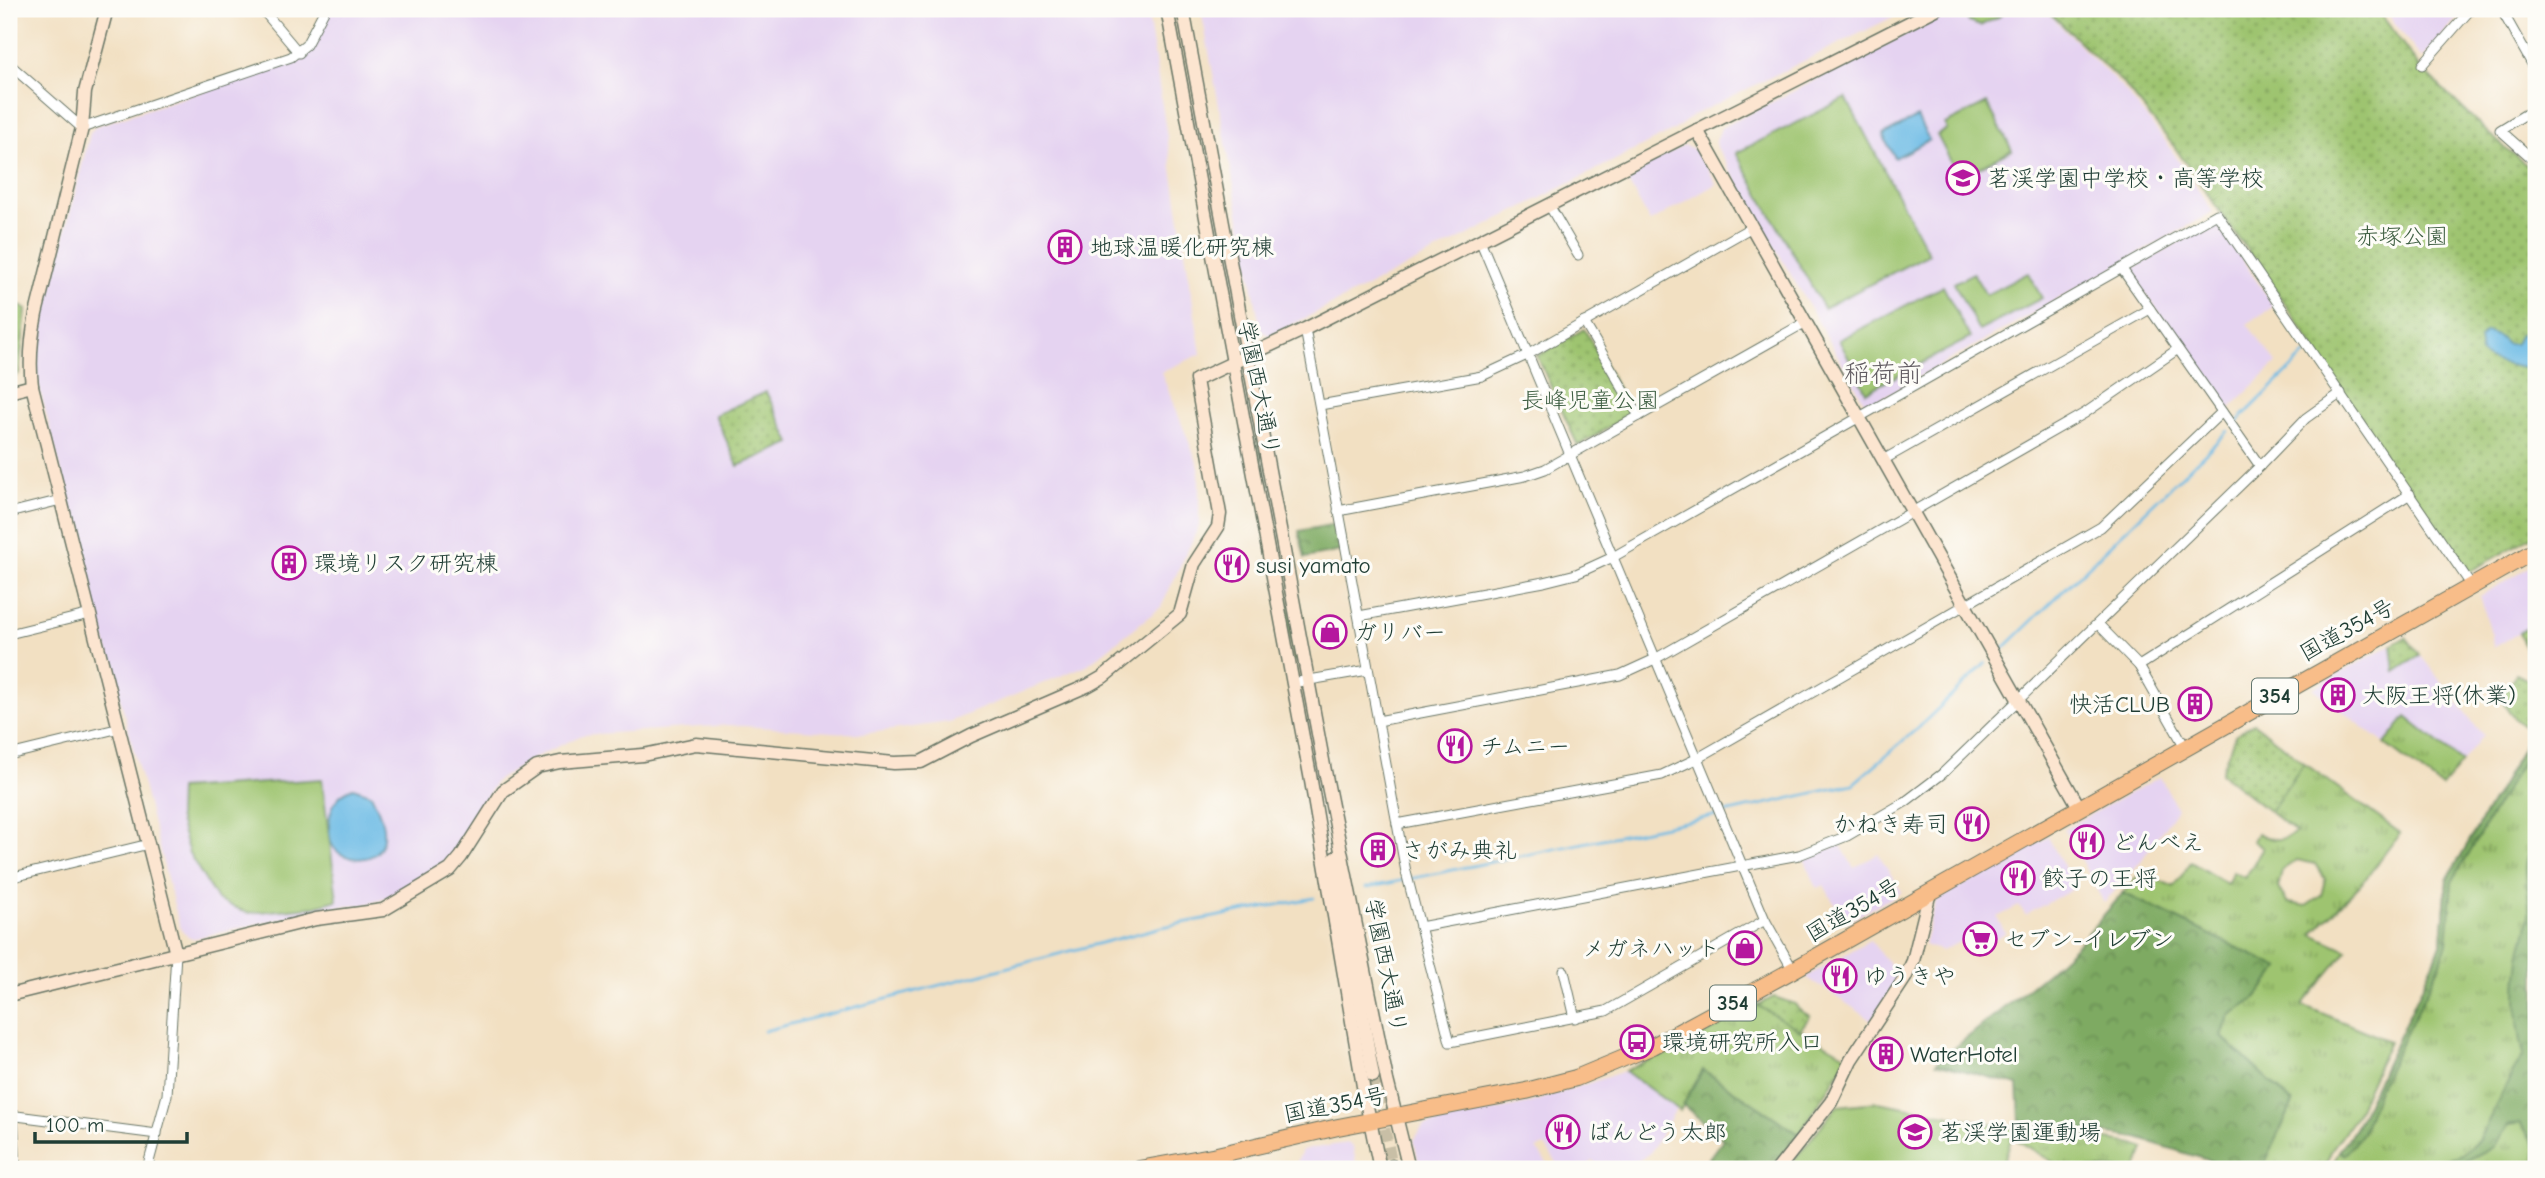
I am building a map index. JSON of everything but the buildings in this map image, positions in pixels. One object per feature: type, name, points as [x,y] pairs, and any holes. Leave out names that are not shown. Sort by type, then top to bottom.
[{"type":"highway","name":"国道354号","points":[[1139,1169],[1218,1159],[1370,1121],[1526,1091],[1576,1078],[1663,1041],[2536,550]]},
{"type":"street","points":[[107,9],[85,92],[82,128],[30,345],[32,387],[176,954],[167,1095],[147,1169]]},
{"type":"street","points":[[262,9],[299,53]]},
{"type":"street","points":[[82,128],[299,53],[326,9]]},
{"type":"street","name":"学園西大通り","points":[[1167,9],[1310,775],[1370,1121],[1388,1168]]},
{"type":"street","name":"学園西大通り","points":[[1183,9],[1325,771],[1395,1116],[1409,1169]]},
{"type":"street","points":[[9,995],[316,919],[383,911],[450,870],[503,791],[537,767],[560,761],[643,755],[696,744],[894,763],[921,762],[971,736],[1089,685],[1180,614],[1194,565],[1218,527],[1220,514],[1196,380],[1305,329],[1936,9]]},
{"type":"street","points":[[2423,65],[2471,9]]},
{"type":"street","points":[[2501,9],[2536,71]]},
{"type":"street","points":[[9,64],[82,128]]},
{"type":"street","points":[[2536,107],[2500,130],[2536,163]]},
{"type":"street","points":[[1697,130],[2079,807]]},
{"type":"street","points":[[1549,205],[1578,255]]},
{"type":"street","points":[[1359,616],[1544,582],[1576,574],[1613,557],[2217,214],[2472,586]]},
{"type":"street","points":[[1320,405],[1482,376],[1527,355],[1752,227]]},
{"type":"street","points":[[1480,240],[1741,865],[1765,920],[1793,970]]},
{"type":"street","points":[[2122,269],[2260,467]]},
{"type":"street","points":[[1884,460],[2150,309]]},
{"type":"street","points":[[1584,322],[1639,416]]},
{"type":"street","points":[[1338,511],[1525,476],[1545,469],[1806,322]]},
{"type":"street","points":[[1305,329],[1406,872],[1450,1042],[1606,1011],[1765,920]]},
{"type":"street","points":[[1378,721],[1589,682],[1620,675],[1655,659],[2085,414],[2178,349]]},
{"type":"street","points":[[9,392],[32,387]]},
{"type":"street","points":[[1420,927],[1818,849],[1847,836],[1905,802],[1942,774],[2260,467],[2306,418],[2341,393]]},
{"type":"street","points":[[1397,824],[1661,775],[1698,758],[2101,527],[2222,412]]},
{"type":"street","points":[[2139,666],[2410,494]]},
{"type":"street","points":[[9,513],[61,500]]},
{"type":"street","points":[[9,634],[90,614]]},
{"type":"street","points":[[2098,624],[2139,666],[2185,747]]},
{"type":"street","points":[[1292,683],[1368,670]]},
{"type":"street","points":[[9,755],[120,727]]},
{"type":"street","name":"学園西大通り","points":[[1325,771],[1324,786],[1341,898],[1373,1076]]},
{"type":"street","name":"学園西大通り","points":[[1310,775],[1341,898]]},
{"type":"street","points":[[9,878],[149,844]]},
{"type":"street","points":[[1778,1169],[1831,1102],[1852,1060],[1905,978],[1913,961],[1930,892]]},
{"type":"street","points":[[1564,971],[1575,1018]]},
{"type":"street","points":[[16,1169],[11,1115],[157,1135]]},
{"type":"shaded area","points":[[330,9],[1147,9],[1201,354],[1161,372],[1199,467],[1199,526],[1161,607],[1087,665],[949,722],[862,734],[729,725],[582,735],[534,758],[496,781],[448,862],[384,899],[364,905],[333,907],[191,939],[180,928],[38,382],[35,353],[90,133],[96,126],[299,60],[306,55]]},
{"type":"shaded area","points":[[1201,9],[1909,9],[1694,115],[1674,130],[1270,336],[1261,331]]},
{"type":"shaded area","name":"茗渓学園中学校・高等学校","points":[[1955,9],[2044,9],[2125,91],[2167,143],[2213,212],[1867,406],[1715,144],[1721,128]]},
{"type":"shaded area","points":[[2384,9],[2465,9],[2422,59]]},
{"type":"shaded area","points":[[1684,145],[1699,151],[1716,184],[1650,222],[1625,177]]},
{"type":"shaded area","points":[[2216,221],[2274,306],[2247,324],[2277,363],[2227,411],[2132,274],[2133,268]]},
{"type":"shaded area","points":[[2536,563],[2536,623],[2493,648],[2480,596]]},
{"type":"shaded area","points":[[2406,637],[2483,735],[2462,762],[2406,717],[2385,744],[2313,688]]},
{"type":"shaded area","points":[[2160,777],[2177,809],[2141,861],[2104,903],[2064,829]]},
{"type":"shaded area","points":[[2048,837],[2075,887],[2026,915],[2019,906],[1997,917],[2005,933],[1970,952],[1963,940],[1942,951],[1924,945],[1936,901]]},
{"type":"shaded area","points":[[1840,844],[1854,868],[1878,854],[1902,892],[1845,923],[1824,885],[1817,888],[1804,858]]},
{"type":"shaded area","points":[[1870,940],[1900,978],[1872,1020],[1806,977]]},
{"type":"shaded area","points":[[1625,1071],[1676,1109],[1650,1153],[1626,1169],[1602,1169],[1593,1161],[1584,1169],[1561,1169],[1545,1146],[1536,1149],[1552,1169],[1420,1169],[1414,1140],[1423,1126],[1527,1104]]},
{"type":"shaded area","points":[[1347,1143],[1353,1147],[1357,1169],[1294,1169],[1302,1150]]},
{"type":"green space","points":[[1963,9],[2004,9],[2000,16],[1980,26],[1969,22]]},
{"type":"green space","name":"赤塚公園","points":[[2046,9],[2377,9],[2418,65],[2489,134],[2536,173],[2536,534],[2469,572],[2435,523],[2410,494],[2341,393],[2297,321],[2173,145],[2126,87]]},
{"type":"green space","points":[[1846,98],[1929,254],[1824,308],[1736,153]]},
{"type":"green space","points":[[1987,103],[2012,150],[1959,178],[1937,135],[1947,130],[1945,124]]},
{"type":"green space","points":[[1973,273],[1986,295],[2028,273],[2042,298],[1979,331],[1954,283]]},
{"type":"green space","points":[[1943,286],[1970,338],[1866,392],[1839,340]]},
{"type":"green space","points":[[9,297],[26,310],[19,373],[9,383]]},
{"type":"green space","name":"長峰児童公園","points":[[1584,329],[1632,413],[1578,446],[1537,356]]},
{"type":"green space","points":[[766,392],[791,443],[738,466],[715,415]]},
{"type":"green space","points":[[1256,432],[1299,661],[1294,661],[1258,470]]},
{"type":"green space","points":[[1336,524],[1341,551],[1305,558],[1299,531]]},
{"type":"green space","points":[[2536,623],[2536,661],[2529,656],[2519,633]]},
{"type":"green space","points":[[2406,637],[2420,655],[2395,672],[2392,645]]},
{"type":"green space","points":[[2516,674],[2536,684],[2536,723],[2529,739],[2525,727],[2510,713],[2501,695]]},
{"type":"green space","points":[[2406,717],[2462,762],[2442,787],[2385,744]]},
{"type":"green space","points":[[2254,723],[2304,763],[2270,812],[2221,773],[2235,735]]},
{"type":"green space","points":[[2536,725],[2536,1169],[2331,1169],[2338,1153],[2355,1129],[2435,960],[2442,941],[2447,880]]},
{"type":"green space","points":[[2536,725],[2534,742],[2452,882],[2447,943],[2440,966],[2379,1087],[2362,1133],[2345,1155],[2339,1151],[2355,1129],[2435,960],[2442,941],[2447,880]]},
{"type":"green space","points":[[2304,763],[2400,833],[2363,882],[2312,934],[2347,950],[2302,1005],[2389,1041],[2355,1117],[2332,1149],[2324,1169],[2262,1169],[2293,1103],[2222,1037],[2229,1016],[2254,1000],[2279,968],[2123,893],[2142,872],[2174,887],[2191,862],[2227,884],[2233,872],[2245,878],[2263,848],[2253,841],[2257,833],[2277,839],[2286,838],[2296,832],[2270,812]],"holes":[[[2297,860],[2315,864],[2325,879],[2321,896],[2306,906],[2288,903],[2278,888],[2282,870]]]},
{"type":"green space","points":[[322,779],[337,900],[312,907],[248,913],[217,900],[189,853],[178,817],[179,789]]},
{"type":"green space","points":[[2536,842],[2536,1147],[2520,1123],[2509,1125],[2493,1147],[2454,1167],[2441,1166],[2444,1160],[2462,1154],[2478,1141],[2524,1055],[2518,1019],[2517,983],[2529,915],[2527,859]]},
{"type":"green space","points":[[2123,893],[2280,968],[2254,1000],[2229,1016],[2222,1037],[2293,1103],[2262,1169],[2236,1169],[2137,1138],[2020,1121],[2018,1085],[1936,1063],[2048,972],[2082,940]]},
{"type":"green space","points":[[1774,997],[1795,1004],[1799,1010],[1810,1016],[1800,1030],[1757,1005]]},
{"type":"green space","points":[[1757,1005],[1849,1057],[1799,1134],[1703,1070],[1680,1111],[1625,1071],[1715,1029]]},
{"type":"green space","points":[[1703,1070],[1799,1134],[1771,1169],[1701,1169],[1723,1139],[1683,1105]]},
{"type":"green space","name":"茗渓学園運動場","points":[[1878,1102],[2015,1128],[2001,1169],[1787,1169],[1837,1106]]},
{"type":"green space","points":[[2018,1127],[2134,1144],[2144,1148],[2137,1169],[2064,1169],[2014,1138]]},
{"type":"water","points":[[1917,117],[1929,140],[1895,158],[1883,135]]},
{"type":"water","points":[[2486,332],[2499,337],[2506,344],[2515,344],[2520,334],[2536,333],[2536,371],[2501,363],[2481,354],[2479,339]]},
{"type":"water","points":[[353,788],[371,794],[383,826],[383,840],[377,852],[359,859],[345,856],[334,848],[329,828],[330,816],[337,799]]},
{"type":"waterway","points":[[2236,423],[2305,355]]},
{"type":"waterway","points":[[2002,650],[2228,431]]},
{"type":"waterway","points":[[1725,813],[1853,784],[1920,726],[1986,663]]},
{"type":"waterway","points":[[1366,888],[1718,815]]},
{"type":"waterway","points":[[764,1031],[1162,927],[1314,898]]},
{"type":"tunnel","points":[[1373,1076],[1392,1166]]},
{"type":"place","name":"茗渓学園中学校・高等学校","points":[[1963,178]]},
{"type":"place","name":"地球温暖化研究棟","points":[[1065,247]]},
{"type":"place","name":"環境リスク研究棟","points":[[289,563]]},
{"type":"place","name":"susi yamato","points":[[1232,565]]},
{"type":"place","name":"ガリバー","points":[[1330,632]]},
{"type":"place","name":"大阪王将(休業)","points":[[2338,695]]},
{"type":"place","name":"快活CLUB","points":[[2195,704]]},
{"type":"place","name":"チムニー","points":[[1455,746]]},
{"type":"place","name":"かねき寿司","points":[[1972,824]]},
{"type":"place","name":"どんべえ","points":[[2087,842]]},
{"type":"place","name":"さがみ典礼","points":[[1378,850]]},
{"type":"place","name":"餃子の王将","points":[[2018,878]]},
{"type":"place","name":"セブン-イレブン","points":[[1980,939]]},
{"type":"place","name":"メガネハット","points":[[1745,948]]},
{"type":"place","name":"ゆうきや","points":[[1840,976]]},
{"type":"place","name":"環境研究所入口","points":[[1637,1042]]},
{"type":"place","name":"WaterHotel","points":[[1886,1054]]},
{"type":"place","name":"ばんどう太郎","points":[[1563,1132]]},
{"type":"place","name":"茗渓学園運動場","points":[[1915,1132]]},
{"type":"district","name":"稲荷前","points":[[1883,374]]}]
